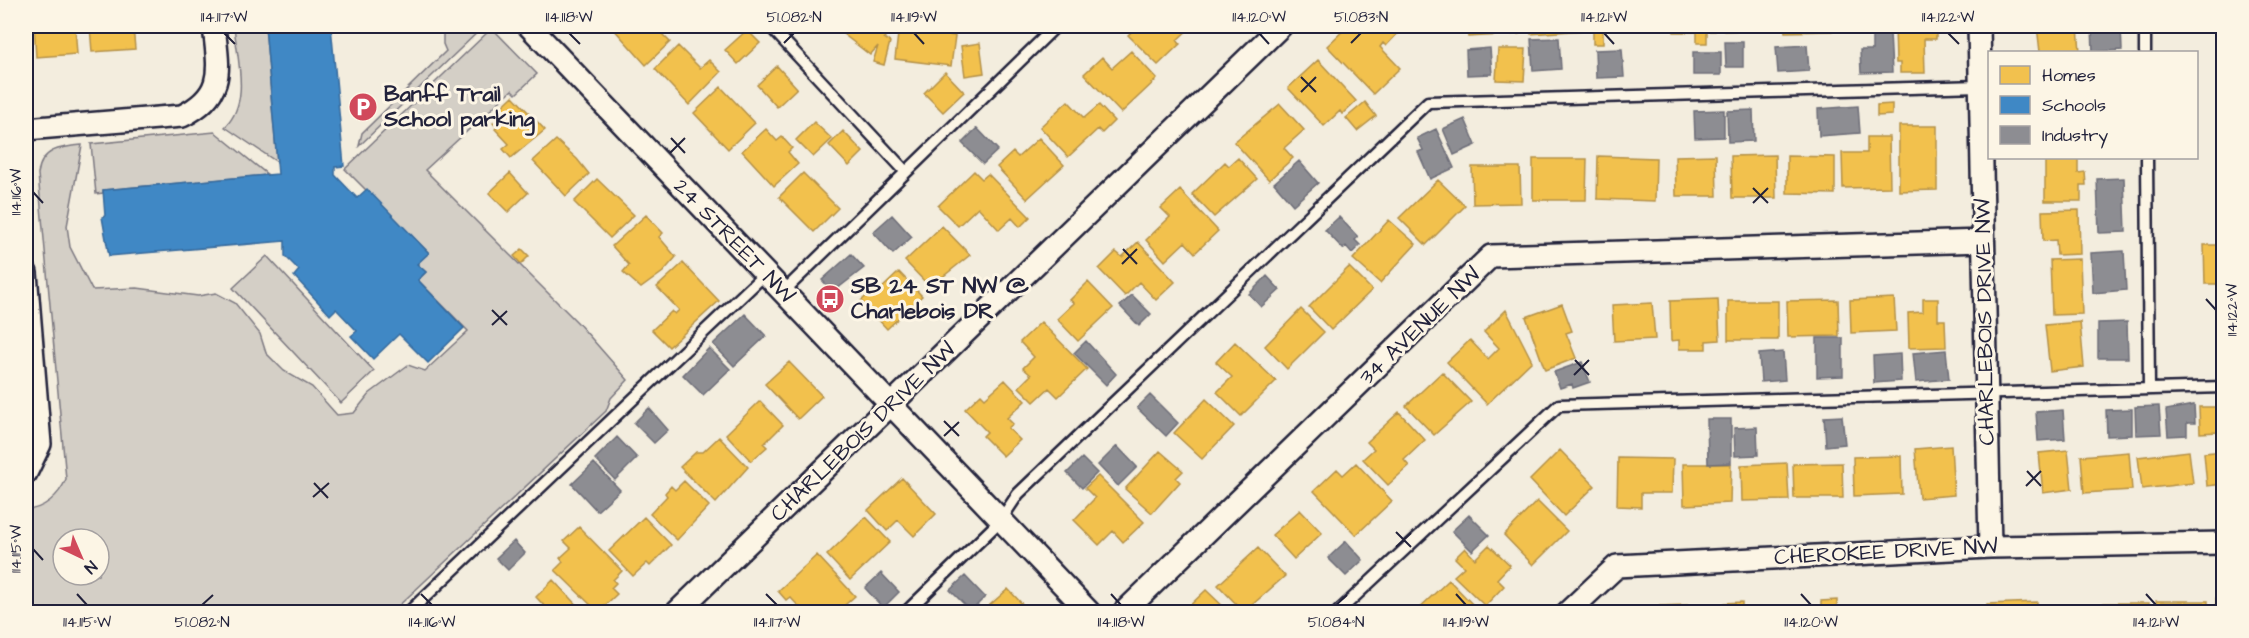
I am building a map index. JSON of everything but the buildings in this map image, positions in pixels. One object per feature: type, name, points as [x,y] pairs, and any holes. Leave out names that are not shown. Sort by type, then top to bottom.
[{"type":"street","points":[[26,129],[182,116],[199,107],[210,94],[219,74],[214,26]]},
{"type":"street","name":"24 STREET NW","points":[[529,26],[1089,612]]},
{"type":"street","name":"CHARLEBOIS DRIVE NW","points":[[677,612],[1281,26]]},
{"type":"street","name":"CHARLEBOIS DRIVE NW","points":[[1979,26],[1990,547]]},
{"type":"street","name":"34 AVENUE NW","points":[[1124,612],[1491,256],[1983,241]]},
{"type":"street","points":[[26,273],[40,444],[26,473]]},
{"type":"street","name":"CHEROKEE DRIVE NW","points":[[1568,612],[1617,566],[1990,547],[2223,543]]},
{"type":"lane","points":[[770,26],[906,172]]},
{"type":"lane","points":[[783,292],[1056,26]]},
{"type":"lane","points":[[2145,26],[2145,51]]},
{"type":"lane","points":[[906,612],[1000,521],[1018,494],[1428,102],[1980,86]]},
{"type":"lane","points":[[2146,159],[2149,389]]},
{"type":"lane","points":[[410,612],[765,274]]},
{"type":"lane","points":[[1338,612],[1559,405],[2223,387]]},
{"type":"shaded area","points":[[234,26],[265,26],[277,162],[225,127],[233,117],[240,92]]},
{"type":"shaded area","points":[[443,26],[484,26],[359,146],[362,133],[446,51],[443,44]]},
{"type":"shaded area","points":[[492,28],[537,74],[516,94],[512,90],[425,170],[578,323],[628,380],[611,398],[606,411],[392,612],[26,612],[26,510],[45,504],[59,491],[66,479],[38,174],[47,154],[59,148],[82,145],[67,226],[70,247],[92,290],[137,288],[198,296],[216,293],[235,303],[260,334],[266,353],[284,371],[312,387],[337,415],[354,413],[369,394],[408,365],[425,371],[468,331],[418,280],[426,272],[417,264],[428,252],[345,169]]},
{"type":"shaded area","points":[[215,132],[268,175],[103,190],[103,193],[96,194],[91,144]]},
{"type":"shaded area","points":[[267,256],[374,371],[341,403],[233,288]]},
{"type":"place","name":"Banff Trail School parking","points":[[363,107]]},
{"type":"place","name":"SB 24 ST NW @ Charlebois DR","points":[[830,299]]}]
